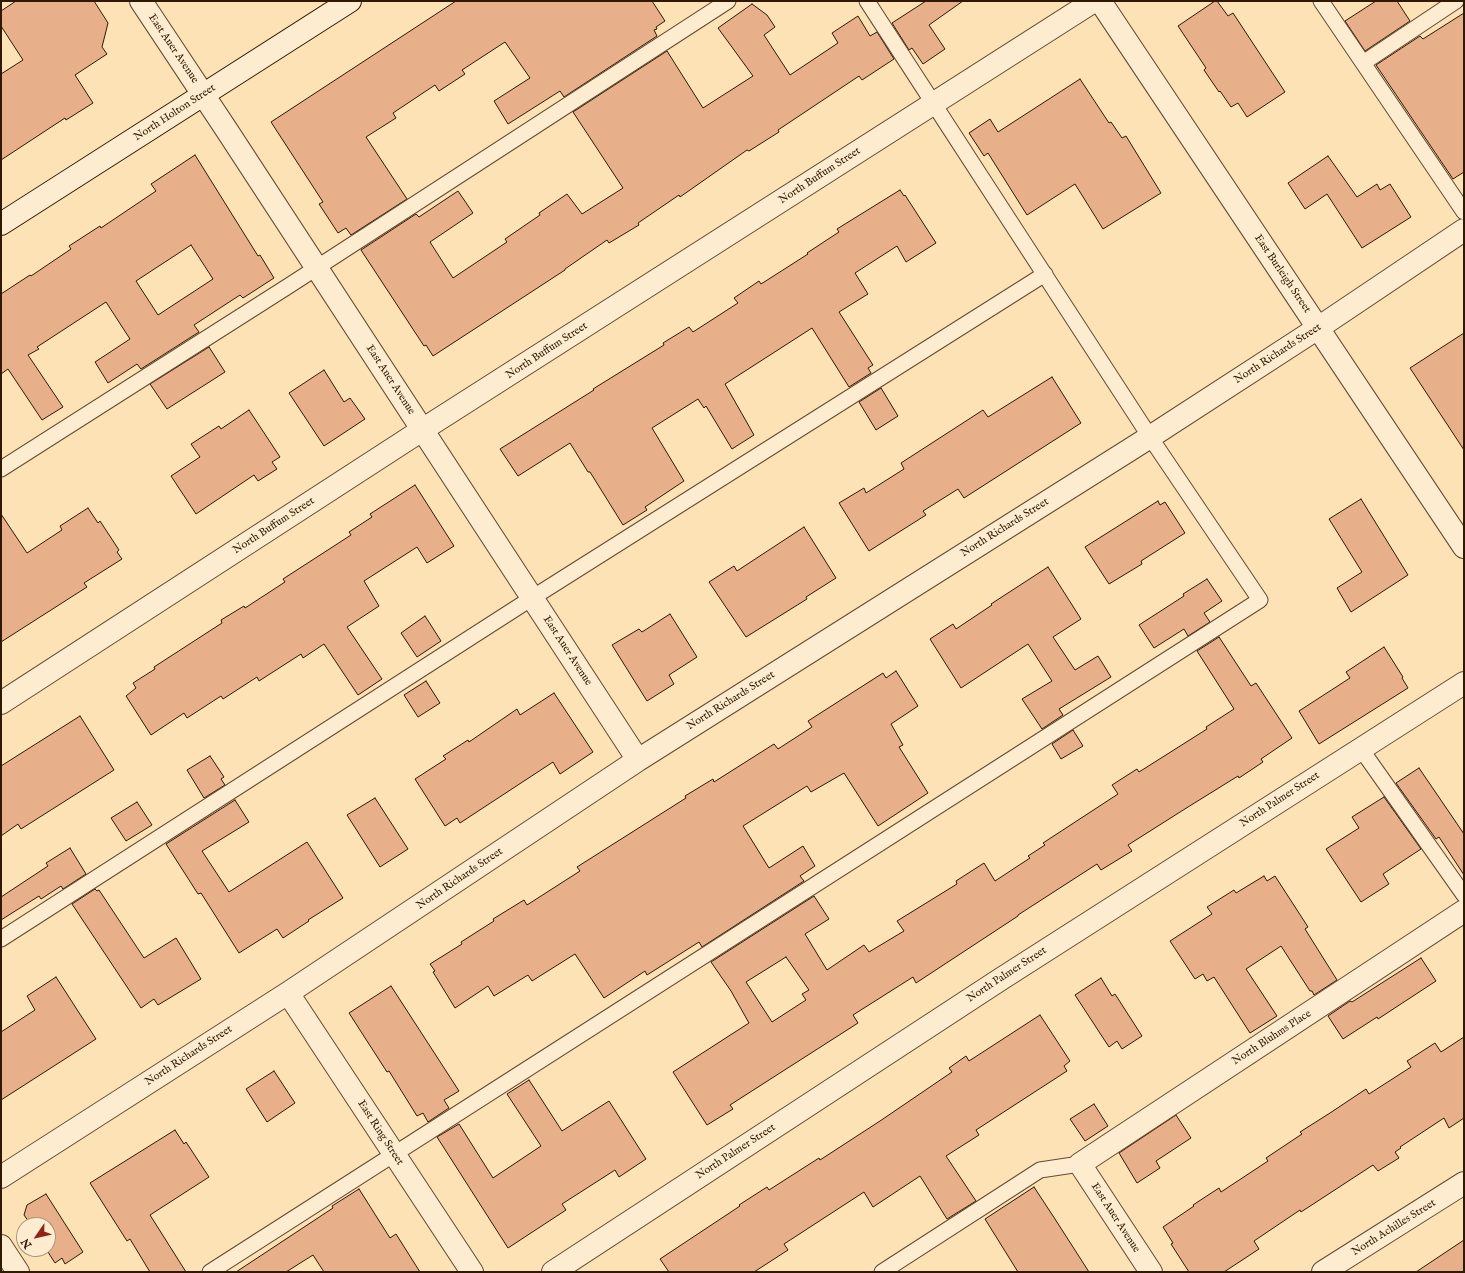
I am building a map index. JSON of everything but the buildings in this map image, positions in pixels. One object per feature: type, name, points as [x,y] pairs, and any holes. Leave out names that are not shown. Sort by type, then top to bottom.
[{"type":"street","name":"East Auer Avenue","points":[[141,1],[204,95],[638,760]]},
{"type":"street","name":"North Holton Street","points":[[1,224],[350,1]]},
{"type":"street","name":"North Buffum Street","points":[[1,703],[422,430],[1094,1]]},
{"type":"street","name":"East Burleigh Street","points":[[1100,1],[1464,547]]},
{"type":"street","name":"North Richards Street","points":[[1,1176],[288,993],[638,760],[1150,437],[1318,328],[1464,230]]},
{"type":"street","name":"North Palmer Street","points":[[553,1272],[1001,979],[1464,682]]},
{"type":"street","name":"North Bluhms Place","points":[[1080,1164],[1464,911]]},
{"type":"street","name":"East Ring Street","points":[[288,993],[472,1272]]},
{"type":"street","name":"East Auer Avenue","points":[[1080,1164],[1151,1272]]},
{"type":"street","name":"North Achilles Street","points":[[1323,1272],[1464,1183]]},
{"type":"street","points":[[1,1246],[18,1272]]},
{"type":"lane","points":[[1,469],[317,268],[728,1]]},
{"type":"lane","points":[[210,1272],[1260,600],[1150,437],[867,1]]},
{"type":"lane","points":[[1321,1],[1464,212]]},
{"type":"lane","points":[[1363,63],[1456,1]]},
{"type":"lane","points":[[1,939],[532,598],[1044,274]]},
{"type":"lane","points":[[1360,749],[1464,895]]},
{"type":"lane","points":[[882,1272],[1040,1170],[1080,1164]]}]
